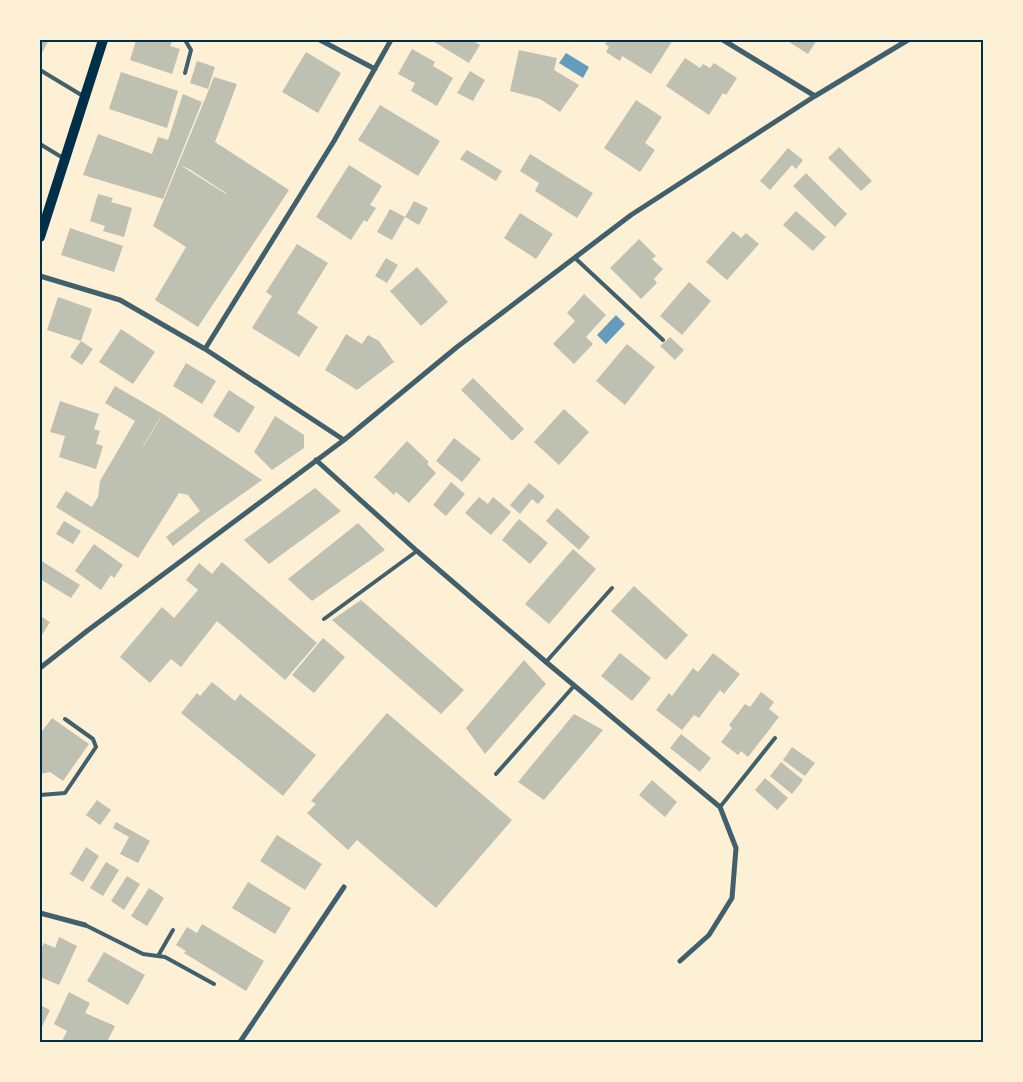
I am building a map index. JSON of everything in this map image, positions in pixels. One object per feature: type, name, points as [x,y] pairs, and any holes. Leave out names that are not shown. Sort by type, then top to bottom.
[{"type":"main road","points":[[40,237],[103,40]]},
{"type":"street","points":[[320,40],[375,69]]},
{"type":"street","points":[[205,350],[334,141],[391,40]]},
{"type":"street","points":[[722,40],[815,96]]},
{"type":"street","points":[[40,668],[344,440],[457,346],[631,215],[815,96],[908,40]]},
{"type":"street","points":[[40,276],[120,300],[205,350],[344,440]]},
{"type":"street","points":[[316,460],[417,551],[546,662],[720,807],[736,848],[732,898],[710,935],[680,961]]},
{"type":"street","points":[[240,1042],[344,887]]},
{"type":"street","points":[[40,913],[85,925]]},
{"type":"lane","points":[[185,40],[191,50],[185,73]]},
{"type":"lane","points":[[40,70],[85,97]]},
{"type":"lane","points":[[40,144],[65,159]]},
{"type":"lane","points":[[575,258],[663,340]]},
{"type":"lane","points":[[324,620],[417,551]]},
{"type":"lane","points":[[546,662],[612,588]]},
{"type":"lane","points":[[496,774],[574,686]]},
{"type":"lane","points":[[40,795],[65,793],[96,747],[93,739],[65,719]]},
{"type":"lane","points":[[720,807],[775,738]]},
{"type":"lane","points":[[85,925],[143,954],[165,957],[214,984]]},
{"type":"lane","points":[[158,956],[173,930]]},
{"type":"water","points":[[566,53],[589,67],[583,78],[559,63]]},
{"type":"water","points":[[616,315],[625,324],[606,344],[597,335]]},
{"type":"building","points":[[40,40],[48,42],[40,56]]},
{"type":"building","points":[[136,40],[167,40],[172,42],[170,46],[180,49],[172,74],[130,60]]},
{"type":"building","points":[[431,40],[472,40],[480,45],[469,63]]},
{"type":"building","points":[[608,40],[673,40],[651,74],[622,56],[620,61],[606,52],[609,47],[605,44]]},
{"type":"building","points":[[786,40],[817,40],[808,54]]},
{"type":"building","points":[[412,49],[435,62],[433,66],[453,78],[437,106],[411,91],[415,83],[398,74]]},
{"type":"building","points":[[519,50],[557,58],[554,70],[579,85],[560,112],[540,99],[510,91]]},
{"type":"building","points":[[306,52],[341,73],[318,113],[282,92]]},
{"type":"building","points":[[685,58],[700,68],[703,64],[710,68],[714,63],[737,78],[726,95],[723,93],[709,115],[666,86]]},
{"type":"building","points":[[197,61],[215,67],[208,89],[190,83]]},
{"type":"building","points":[[470,71],[485,80],[473,101],[457,93]]},
{"type":"building","points":[[121,72],[178,91],[167,128],[109,109]]},
{"type":"building","points":[[214,77],[237,84],[215,142],[289,190],[198,327],[155,300],[186,247],[153,226]],"holes":[[[180,165],[226,193],[226,194]]]},
{"type":"building","points":[[183,94],[202,102],[163,199],[83,175],[98,134],[152,154],[158,137],[168,140]]},
{"type":"building","points":[[636,100],[662,117],[645,143],[655,150],[640,172],[604,148]]},
{"type":"building","points":[[380,105],[440,141],[418,176],[358,140]]},
{"type":"building","points":[[839,147],[872,181],[861,191],[828,158]]},
{"type":"building","points":[[788,148],[803,160],[796,169],[792,165],[770,190],[760,181]]},
{"type":"building","points":[[467,150],[502,171],[496,181],[460,159]]},
{"type":"building","points":[[530,154],[593,193],[577,218],[535,191],[539,183],[520,171]]},
{"type":"building","points":[[349,165],[382,186],[370,205],[376,208],[367,222],[364,220],[351,240],[316,217]]},
{"type":"building","points":[[806,173],[847,214],[835,227],[793,186]]},
{"type":"building","points":[[98,194],[113,198],[111,202],[132,208],[124,237],[103,231],[105,226],[90,221]]},
{"type":"building","points":[[414,201],[428,208],[419,225],[405,217]]},
{"type":"building","points":[[390,209],[405,217],[392,240],[377,232]]},
{"type":"building","points":[[796,211],[826,237],[813,251],[783,225]]},
{"type":"building","points":[[520,213],[553,234],[536,259],[504,238]]},
{"type":"building","points":[[70,228],[123,246],[114,272],[61,255]]},
{"type":"building","points":[[733,231],[741,238],[746,233],[759,244],[727,280],[706,262]]},
{"type":"building","points":[[639,239],[656,256],[652,259],[663,269],[654,279],[657,283],[641,299],[610,268]]},
{"type":"building","points":[[297,244],[328,263],[297,313],[318,327],[299,357],[252,328],[272,296],[266,292]]},
{"type":"building","points":[[386,258],[398,265],[387,283],[375,276]]},
{"type":"building","points":[[417,267],[448,302],[421,326],[390,291]]},
{"type":"building","points":[[689,282],[711,301],[682,335],[660,316]]},
{"type":"building","points":[[584,294],[606,315],[586,337],[593,344],[574,364],[553,344],[575,321],[567,313]]},
{"type":"building","points":[[58,297],[92,309],[81,341],[47,330]]},
{"type":"building","points":[[121,329],[155,352],[133,384],[99,362]]},
{"type":"building","points":[[346,334],[362,344],[368,335],[379,341],[394,362],[357,390],[325,370]]},
{"type":"building","points":[[670,337],[684,350],[675,360],[660,346]]},
{"type":"building","points":[[81,341],[93,349],[82,365],[70,357]]},
{"type":"building","points":[[627,344],[655,367],[625,405],[596,381]]},
{"type":"building","points":[[186,363],[216,381],[202,404],[173,386]]},
{"type":"building","points":[[473,378],[524,429],[512,441],[461,390]]},
{"type":"building","points":[[115,386],[163,414],[262,480],[173,546],[166,537],[200,511],[188,495],[179,493],[138,558],[56,507],[66,491],[92,507],[98,497],[100,481],[135,421],[105,403]],"holes":[[[160,418],[160,419],[143,447]]]},
{"type":"building","points":[[229,390],[255,407],[239,433],[213,416]]},
{"type":"building","points":[[60,401],[99,414],[94,429],[100,431],[96,444],[103,446],[96,469],[59,457],[65,436],[50,432]]},
{"type":"building","points":[[564,409],[589,432],[559,465],[534,442]]},
{"type":"building","points":[[275,416],[304,435],[304,448],[272,470],[254,452]]},
{"type":"building","points":[[454,438],[481,459],[462,482],[436,461]]},
{"type":"building","points":[[407,441],[429,462],[427,464],[436,473],[409,503],[396,492],[394,495],[374,477]]},
{"type":"building","points":[[451,482],[465,494],[446,516],[433,505]]},
{"type":"building","points":[[529,483],[545,496],[538,504],[532,499],[520,514],[510,505]]},
{"type":"building","points":[[315,488],[341,511],[269,564],[244,540]]},
{"type":"building","points":[[479,497],[488,504],[493,497],[511,512],[491,535],[465,513]]},
{"type":"building","points":[[557,508],[590,537],[579,550],[546,521]]},
{"type":"building","points":[[519,519],[548,543],[530,564],[502,540]]},
{"type":"building","points":[[64,521],[81,531],[73,544],[56,534]]},
{"type":"building","points":[[358,523],[385,550],[312,601],[288,579]]},
{"type":"building","points":[[94,544],[123,565],[114,578],[111,575],[101,590],[75,571]]},
{"type":"building","points":[[573,549],[596,569],[549,624],[525,604]]},
{"type":"building","points":[[40,560],[80,585],[71,598],[40,579]]},
{"type":"building","points":[[222,562],[317,643],[285,680],[217,621],[181,667],[171,659],[150,683],[120,657],[162,607],[174,618],[198,590],[186,580],[199,563],[212,574]]},
{"type":"building","points":[[634,586],[688,635],[666,660],[611,611]]},
{"type":"building","points":[[361,600],[464,690],[441,714],[332,620]]},
{"type":"building","points":[[40,616],[50,622],[42,635],[40,634]]},
{"type":"building","points":[[323,638],[345,657],[314,693],[292,675]]},
{"type":"building","points":[[620,653],[651,678],[632,701],[601,676]]},
{"type":"building","points":[[713,653],[740,674],[724,694],[720,690],[699,718],[694,715],[682,730],[656,710],[669,693],[672,696],[693,668],[698,672]]},
{"type":"building","points":[[524,660],[546,684],[485,754],[466,728]]},
{"type":"building","points":[[212,682],[235,701],[240,694],[316,755],[283,796],[181,713],[197,693],[200,696]]},
{"type":"building","points":[[761,692],[774,702],[769,709],[779,717],[748,757],[741,751],[738,755],[721,742],[732,728],[729,725],[745,704],[750,707]]},
{"type":"building","points":[[387,713],[512,820],[436,908],[357,840],[348,850],[307,813],[316,804],[311,801]]},
{"type":"building","points":[[574,714],[603,730],[544,800],[518,782]]},
{"type":"building","points":[[52,718],[89,744],[63,781],[50,772],[40,774],[40,734]]},
{"type":"building","points":[[681,734],[711,758],[700,772],[670,748]]},
{"type":"building","points":[[792,747],[815,763],[805,776],[783,760]]},
{"type":"building","points":[[781,762],[803,780],[792,794],[770,776]]},
{"type":"building","points":[[765,778],[788,798],[777,810],[755,790]]},
{"type":"building","points":[[652,780],[677,802],[665,817],[639,795]]},
{"type":"building","points":[[97,800],[111,810],[100,825],[86,815]]},
{"type":"building","points":[[116,822],[150,841],[138,863],[120,854],[129,837],[113,828]]},
{"type":"building","points":[[277,835],[322,864],[305,890],[260,861]]},
{"type":"building","points":[[86,847],[99,856],[83,882],[70,874]]},
{"type":"building","points":[[106,862],[119,870],[103,896],[90,888]]},
{"type":"building","points":[[127,876],[140,884],[124,910],[111,901]]},
{"type":"building","points":[[248,882],[291,908],[275,934],[232,908]]},
{"type":"building","points":[[149,888],[164,898],[147,926],[131,916]]},
{"type":"building","points":[[202,924],[264,961],[246,991],[184,953],[186,951],[176,945],[187,927],[197,933]]},
{"type":"building","points":[[59,937],[77,946],[59,985],[40,977],[40,951],[44,943],[55,948]]},
{"type":"building","points":[[104,952],[145,975],[128,1005],[87,981]]},
{"type":"building","points":[[69,992],[90,1003],[85,1013],[115,1026],[107,1042],[62,1041],[67,1031],[54,1024]]},
{"type":"building","points":[[40,1005],[50,1010],[40,1031]]}]
